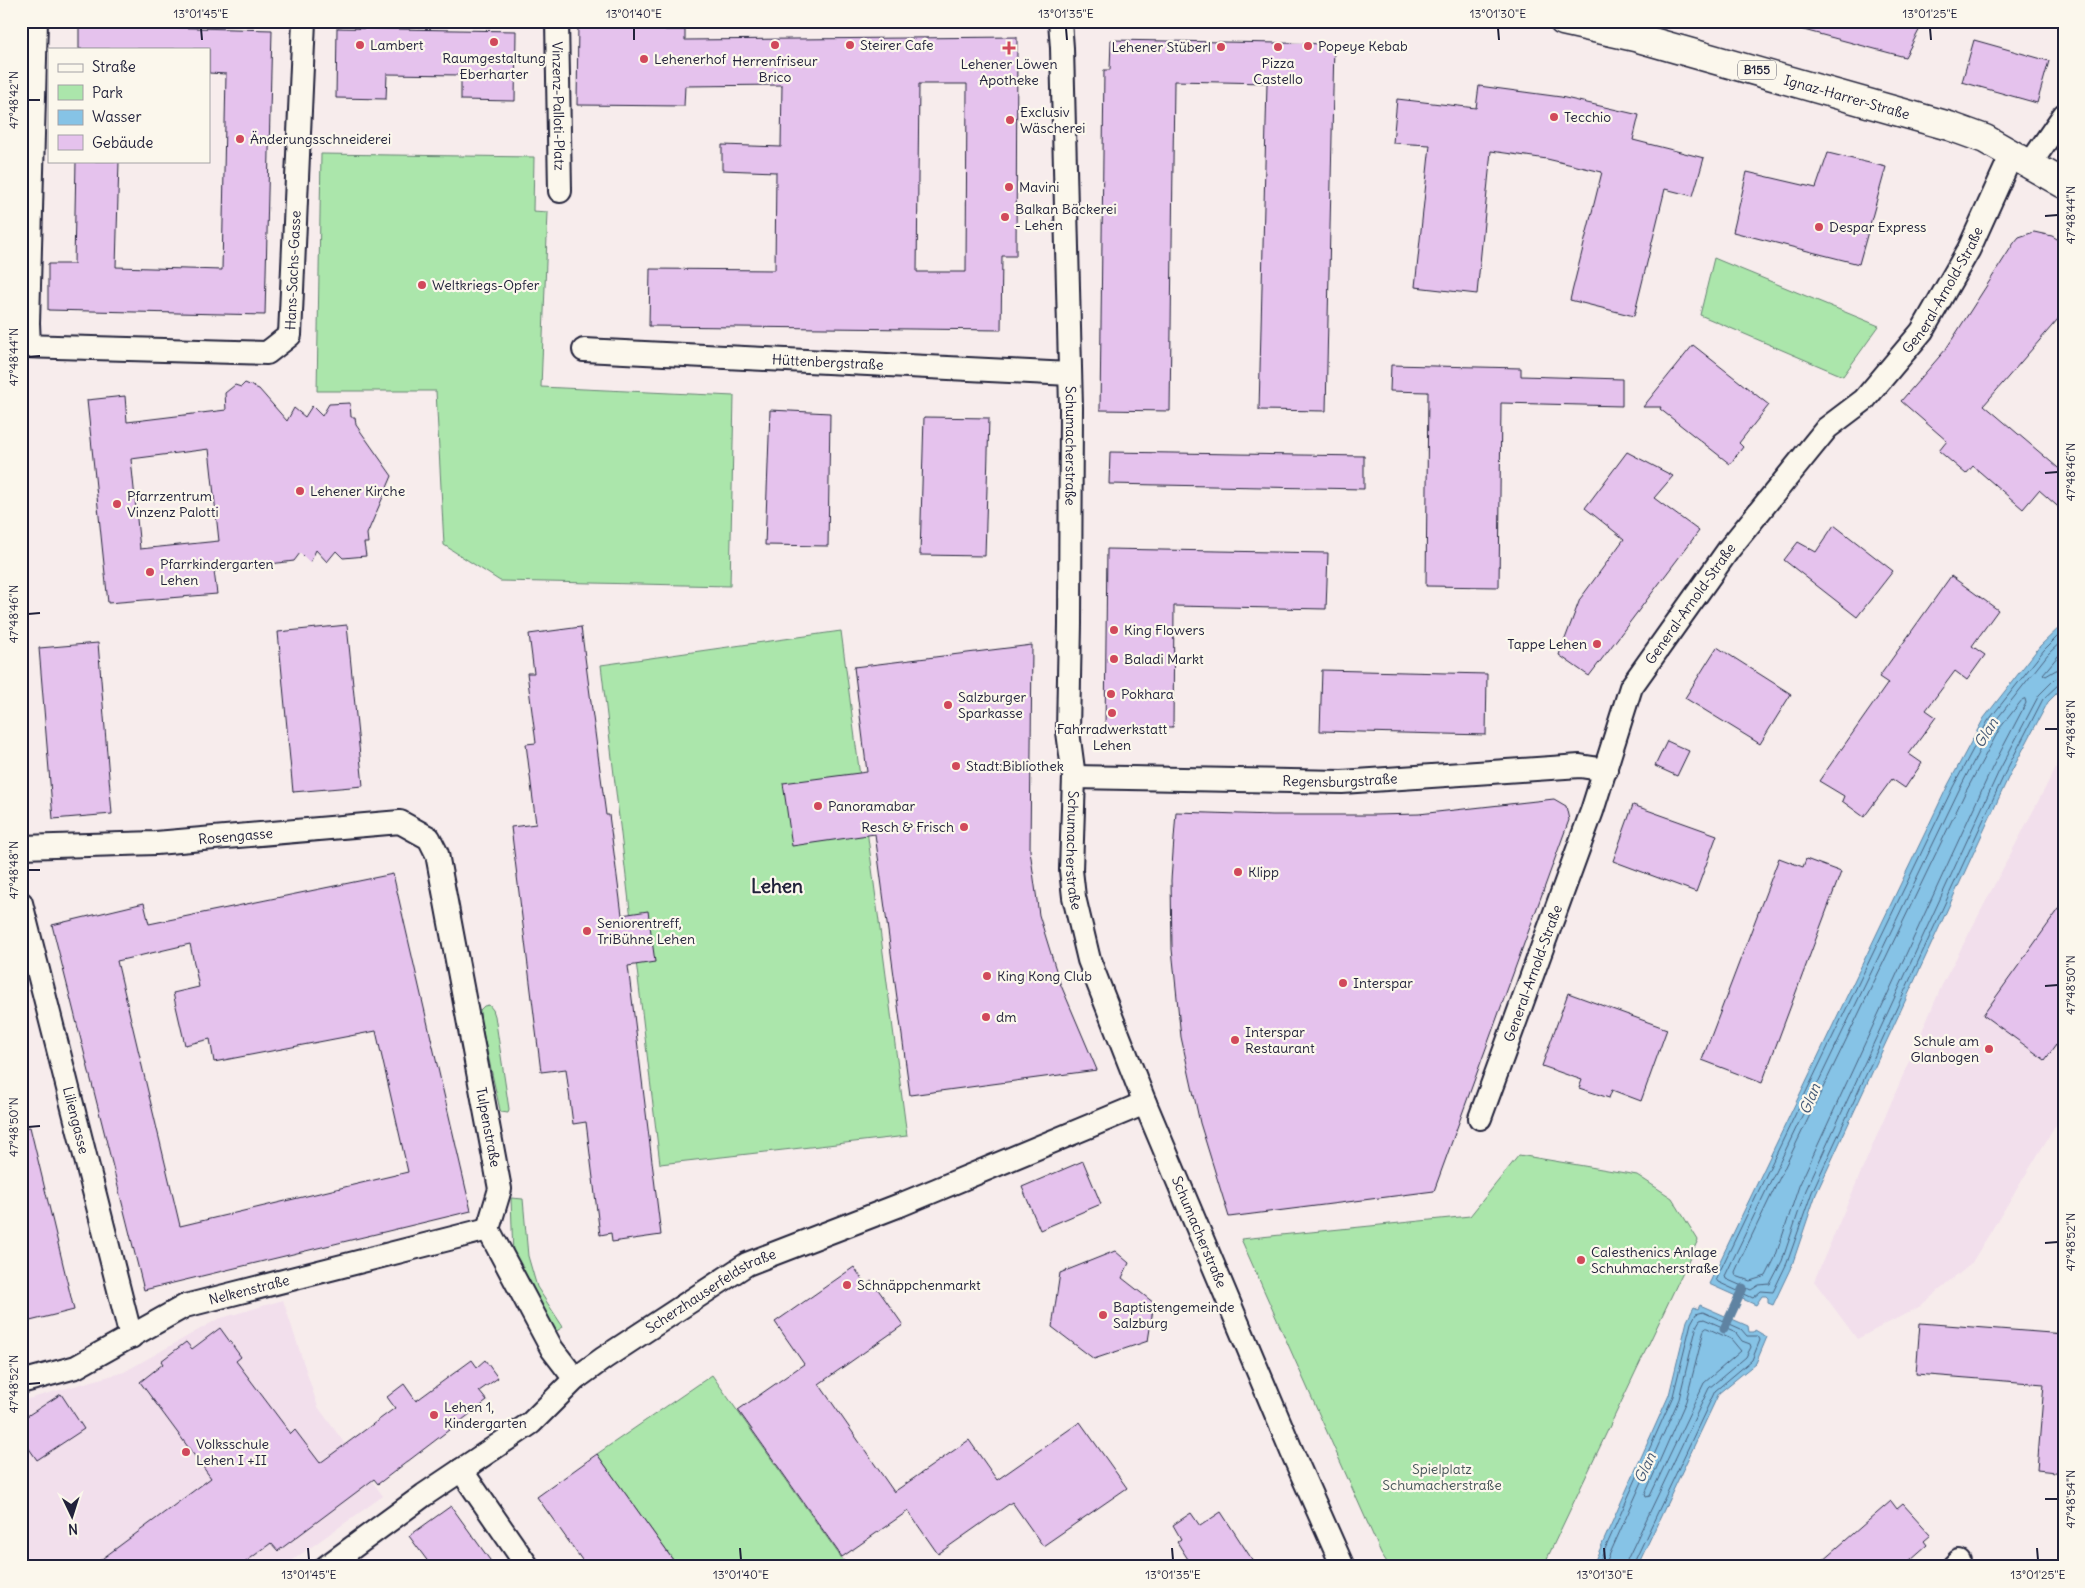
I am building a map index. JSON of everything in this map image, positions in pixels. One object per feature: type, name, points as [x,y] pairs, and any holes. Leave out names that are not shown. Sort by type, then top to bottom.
[{"type":"main road","name":"Ignaz-Harrer-Straße","points":[[1563,21],[1635,37],[1930,120],[1985,139],[2064,184]]},
{"type":"street","points":[[25,346],[28,323],[36,21]]},
{"type":"street","name":"Hans-Sachs-Gasse","points":[[25,346],[267,353],[290,335],[304,21]]},
{"type":"street","name":"Vinzenz-Palloti-Platz","points":[[557,21],[560,191]]},
{"type":"street","name":"Schumacherstraße","points":[[1060,21],[1070,374],[1068,732],[1074,777],[1071,870],[1074,897],[1089,960],[1145,1103],[1292,1452],[1344,1567]]},
{"type":"street","name":"General-Arnold-Straße","points":[[1480,1118],[1606,770],[1631,687],[1729,550],[1827,428],[1864,400],[1922,331],[2021,159],[2064,115]]},
{"type":"street","name":"Hüttenbergstraße","points":[[584,350],[1070,374]]},
{"type":"street","name":"Regensburgstraße","points":[[1074,777],[1342,782],[1580,766],[1606,770]]},
{"type":"street","name":"Rosengasse","points":[[21,847],[156,843],[400,822],[429,838],[437,854]]},
{"type":"street","name":"Tulpenstraße","points":[[437,854],[500,1189],[488,1228]]},
{"type":"street","name":"Liliengasse","points":[[21,903],[131,1337]]},
{"type":"street","name":"Scherzhauserfeldstraße","points":[[326,1567],[460,1470],[531,1423],[575,1379],[616,1349],[747,1264],[909,1202],[1145,1103]]},
{"type":"street","points":[[488,1228],[552,1349],[575,1379]]},
{"type":"street","name":"Nelkenstraße","points":[[21,1382],[76,1367],[186,1306],[488,1228]]},
{"type":"street","points":[[460,1470],[528,1567]]},
{"type":"shaded area","name":"Schule am Glanbogen","points":[[2064,752],[2064,1112],[1971,1264],[1919,1307],[1857,1339],[1814,1281],[1942,985]]},
{"type":"shaded area","name":"Volksschule Lehen I +II","points":[[283,1300],[318,1407],[383,1496],[283,1567],[23,1567],[21,1565],[21,1401],[124,1372],[218,1319]]},
{"type":"green space","points":[[321,154],[534,157],[533,211],[548,212],[541,387],[734,396],[730,586],[500,581],[444,545],[436,391],[317,391]]},
{"type":"green space","points":[[1714,258],[1879,326],[1843,376],[1700,315]]},
{"type":"green space","points":[[841,631],[907,1136],[660,1164],[601,665]]},
{"type":"green space","points":[[489,1005],[495,1016],[509,1109],[508,1113],[501,1112],[500,1110],[480,1019],[480,1010],[484,1006]]},
{"type":"green space","name":"Spielplatz Schumacherstraße","points":[[1519,1155],[1637,1175],[1672,1198],[1698,1240],[1543,1567],[1390,1567],[1381,1553],[1241,1239],[1470,1216]]},
{"type":"green space","points":[[511,1198],[523,1199],[528,1256],[537,1287],[563,1327],[555,1332],[513,1257]]},
{"type":"green space","points":[[712,1375],[848,1567],[678,1567],[597,1454]]},
{"type":"water","points":[[2064,623],[2064,686],[2048,702],[2009,776],[1816,1194],[1792,1265],[1773,1305],[1768,1303],[1766,1296],[1762,1296],[1756,1305],[1709,1284],[1948,785],[1984,718],[2040,646]]},
{"type":"water","points":[[1700,1305],[1748,1326],[1749,1332],[1754,1332],[1755,1330],[1767,1337],[1756,1363],[1719,1393],[1637,1567],[1592,1567],[1669,1395],[1687,1321],[1694,1307],[1698,1309]]},
{"type":"building","points":[[1801,21],[1924,21],[1905,57],[1800,29]]},
{"type":"building","points":[[578,22],[665,23],[665,30],[685,30],[685,40],[1017,37],[1016,256],[1002,256],[1001,330],[649,326],[650,269],[775,270],[776,172],[722,170],[722,145],[781,147],[782,85],[685,86],[684,106],[577,105]],"holes":[[[919,84],[967,84],[966,272],[917,272]]]},
{"type":"building","points":[[79,25],[272,30],[265,315],[48,310],[48,264],[74,264],[76,162],[119,162],[116,267],[222,270],[226,74],[210,73],[210,48],[79,48]]},
{"type":"building","points":[[337,28],[516,31],[515,101],[461,100],[461,75],[387,74],[386,99],[336,98]]},
{"type":"building","points":[[1111,40],[1334,44],[1326,411],[1259,410],[1267,83],[1174,81],[1170,411],[1100,410],[1104,70],[1110,70]]},
{"type":"building","points":[[1974,40],[2049,61],[2037,103],[1962,82]]},
{"type":"building","points":[[1479,86],[1561,97],[1639,115],[1633,140],[1704,158],[1693,196],[1665,189],[1634,316],[1570,300],[1602,172],[1547,159],[1491,151],[1477,294],[1415,287],[1430,145],[1393,143],[1397,99],[1476,108]]},
{"type":"building","points":[[1828,153],[1886,167],[1859,264],[1733,232],[1747,172],[1816,188]]},
{"type":"building","points":[[2034,232],[2052,236],[2064,243],[2064,312],[1984,405],[2064,473],[2064,512],[2039,490],[2023,509],[1973,466],[1966,474],[1939,451],[1947,441],[1901,401],[1946,349],[2014,243],[2019,237]]},
{"type":"building","points":[[1693,345],[1769,405],[1739,443],[1743,447],[1730,464],[1660,409],[1661,407],[1643,407]]},
{"type":"building","points":[[1391,365],[1521,368],[1521,376],[1622,379],[1622,406],[1501,403],[1499,587],[1426,586],[1428,392],[1390,391]]},
{"type":"building","points":[[245,383],[259,389],[287,421],[294,408],[305,417],[312,406],[322,416],[329,404],[350,403],[351,417],[355,417],[356,425],[392,476],[367,534],[368,543],[364,543],[366,556],[343,558],[336,551],[327,562],[316,550],[310,563],[300,553],[294,561],[214,571],[217,594],[108,603],[87,400],[125,396],[127,422],[226,410],[225,393],[235,385],[241,387]],"holes":[[[209,449],[219,541],[140,549],[131,459]]]},
{"type":"building","points":[[770,410],[830,413],[828,546],[765,545]]},
{"type":"building","points":[[924,417],[989,418],[985,556],[920,555]]},
{"type":"building","points":[[1110,452],[1364,456],[1364,489],[1109,484]]},
{"type":"building","points":[[1627,452],[1673,476],[1654,498],[1699,531],[1589,676],[1559,655],[1580,599],[1624,539],[1585,508]]},
{"type":"building","points":[[1834,525],[1893,571],[1857,617],[1784,560],[1798,542],[1816,552]]},
{"type":"building","points":[[1107,549],[1328,553],[1326,609],[1174,606],[1173,727],[1105,727]]},
{"type":"building","points":[[1951,576],[1998,610],[1972,646],[1985,655],[1967,680],[1955,671],[1926,710],[1936,717],[1909,754],[1922,763],[1905,788],[1892,779],[1864,817],[1842,801],[1844,796],[1819,781],[1888,683],[1879,677]]},
{"type":"building","points":[[347,625],[363,786],[293,792],[278,632]]},
{"type":"building","points":[[581,627],[606,815],[609,815],[622,915],[648,911],[655,962],[628,966],[661,1235],[612,1242],[611,1233],[600,1235],[586,1122],[573,1124],[566,1069],[541,1072],[511,827],[536,824],[526,744],[536,743],[527,673],[534,673],[529,634]]},
{"type":"building","points":[[98,643],[112,814],[53,819],[39,648]]},
{"type":"building","points":[[1032,645],[1030,850],[1039,915],[1060,983],[1097,1070],[910,1095],[875,834],[792,846],[783,783],[867,772],[854,667]]},
{"type":"building","points":[[1717,647],[1791,694],[1760,744],[1685,698]]},
{"type":"building","points":[[1322,670],[1487,674],[1486,735],[1320,731]]},
{"type":"building","points":[[1667,741],[1689,751],[1677,776],[1655,766]]},
{"type":"building","name":"Interspar","points":[[1554,799],[1566,806],[1569,820],[1434,1191],[1229,1217],[1200,1123],[1181,1037],[1172,949],[1171,880],[1176,812],[1273,815],[1419,814]]},
{"type":"building","points":[[1633,805],[1717,835],[1696,892],[1613,861]]},
{"type":"building","points":[[1779,858],[1803,867],[1806,859],[1841,872],[1762,1083],[1702,1060]]},
{"type":"building","points":[[393,874],[471,1211],[144,1290],[52,925],[144,903],[149,924]],"holes":[[[190,944],[199,987],[173,993],[185,1045],[210,1039],[214,1062],[376,1031],[408,1172],[180,1226],[117,961]]]},
{"type":"building","name":"Schule am Glanbogen","points":[[2064,902],[2064,1034],[2045,1060],[1983,1015]]},
{"type":"building","points":[[1568,993],[1667,1029],[1641,1101],[1612,1090],[1609,1098],[1579,1088],[1582,1080],[1542,1066]]},
{"type":"building","points":[[30,1127],[74,1310],[30,1321],[21,1286],[21,1128]]},
{"type":"building","points":[[1083,1161],[1101,1204],[1040,1230],[1022,1187]]},
{"type":"building","name":"Baptistengemeinde Salzburg","points":[[1115,1251],[1129,1263],[1122,1278],[1154,1303],[1148,1341],[1094,1359],[1052,1327],[1060,1273]]},
{"type":"building","points":[[854,1267],[866,1285],[872,1281],[903,1325],[819,1384],[894,1492],[969,1440],[997,1480],[1080,1422],[1127,1488],[1043,1546],[1012,1502],[938,1554],[908,1511],[842,1557],[738,1410],[804,1364],[775,1322]]},
{"type":"building","points":[[1920,1323],[2064,1334],[2064,1473],[2037,1470],[2044,1384],[1916,1374]]},
{"type":"building","points":[[220,1328],[241,1357],[236,1361],[291,1434],[295,1430],[320,1463],[395,1408],[387,1397],[404,1384],[416,1401],[472,1360],[477,1367],[485,1360],[498,1378],[479,1391],[487,1401],[378,1484],[374,1479],[278,1551],[271,1543],[239,1567],[91,1567],[211,1478],[140,1382],[163,1364],[161,1361],[186,1342],[192,1349]]},
{"type":"building","points":[[61,1394],[84,1429],[37,1460],[21,1437],[21,1420]]},
{"type":"building","points":[[597,1454],[678,1567],[587,1567],[537,1497]]},
{"type":"building","points":[[1891,1501],[1897,1509],[1903,1504],[1931,1535],[1924,1541],[1927,1545],[1902,1567],[1815,1567]]},
{"type":"building","points":[[451,1506],[495,1567],[432,1567],[409,1536]]},
{"type":"building","points":[[1221,1512],[1257,1567],[1193,1567],[1177,1542],[1181,1539],[1173,1525],[1191,1513],[1200,1526]]},
{"type":"waterway","name":"Glan","points":[[1724,1329],[1743,1288]]},
{"type":"place","name":"Raumgestaltung Eberharter","points":[[494,42]]},
{"type":"place","name":"Lambert","points":[[360,45]]},
{"type":"place","name":"Herrenfriseur Brico","points":[[775,45]]},
{"type":"place","name":"Steirer Cafe","points":[[850,45]]},
{"type":"place","name":"Popeye Kebab","points":[[1308,46]]},
{"type":"place","name":"Lehener Stüberl","points":[[1221,47]]},
{"type":"place","name":"Pizza Castello","points":[[1278,47]]},
{"type":"place","name":"Lehener Löwen Apotheke","points":[[1009,48]]},
{"type":"place","name":"Lehenerhof","points":[[644,59]]},
{"type":"place","name":"Tecchio","points":[[1554,117]]},
{"type":"place","name":"Exclusiv Wäscherei","points":[[1010,120]]},
{"type":"place","name":"Änderungsschneiderei","points":[[240,139]]},
{"type":"place","name":"Mavini","points":[[1009,187]]},
{"type":"place","name":"Balkan Bäckerei - Lehen","points":[[1005,217]]},
{"type":"place","name":"Despar Express","points":[[1819,227]]},
{"type":"place","name":"Weltkriegs-Opfer","points":[[422,285]]},
{"type":"place","name":"Lehener Kirche","points":[[300,491]]},
{"type":"place","name":"Pfarrzentrum Vinzenz Palotti","points":[[117,504]]},
{"type":"place","name":"Pfarrkindergarten Lehen","points":[[150,572]]},
{"type":"place","name":"King Flowers","points":[[1114,630]]},
{"type":"place","name":"Tappe Lehen","points":[[1597,644]]},
{"type":"place","name":"Baladi Markt","points":[[1114,659]]},
{"type":"place","name":"Pokhara","points":[[1111,694]]},
{"type":"place","name":"Salzburger Sparkasse","points":[[948,705]]},
{"type":"place","name":"Fahrradwerkstatt Lehen","points":[[1112,713]]},
{"type":"place","name":"Stadt:Bibliothek","points":[[956,766]]},
{"type":"place","name":"Panoramabar","points":[[818,806]]},
{"type":"place","name":"Resch & Frisch","points":[[964,827]]},
{"type":"place","name":"Klipp","points":[[1238,872]]},
{"type":"place","name":"Seniorentreff, TriBühne Lehen","points":[[587,931]]},
{"type":"place","name":"King Kong Club","points":[[987,976]]},
{"type":"place","name":"Interspar","points":[[1343,983]]},
{"type":"place","name":"dm","points":[[986,1017]]},
{"type":"place","name":"Interspar Restaurant","points":[[1235,1040]]},
{"type":"place","name":"Schule am Glanbogen","points":[[1989,1049]]},
{"type":"place","name":"Calesthenics Anlage Schuhmacherstraße","points":[[1581,1260]]},
{"type":"place","name":"Schnäppchenmarkt","points":[[847,1285]]},
{"type":"place","name":"Baptistengemeinde Salzburg","points":[[1103,1315]]},
{"type":"place","name":"Lehen 1, Kindergarten","points":[[434,1415]]},
{"type":"place","name":"Volksschule Lehen I +II","points":[[186,1452]]},
{"type":"district","name":"Lehen","points":[[777,886]]}]
